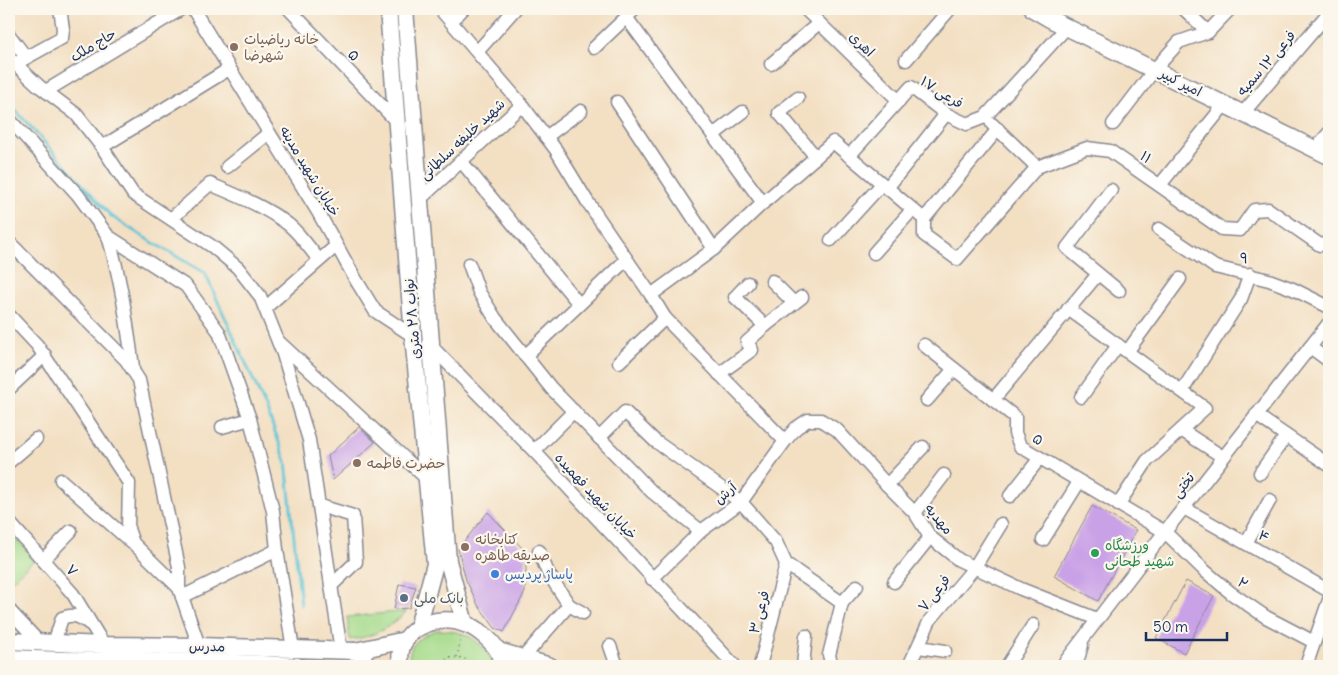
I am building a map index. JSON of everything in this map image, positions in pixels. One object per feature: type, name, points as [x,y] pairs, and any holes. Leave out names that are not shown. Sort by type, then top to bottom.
[{"type":"main road","name":"نواب ۲۸ متری","points":[[388,9],[414,336],[435,564],[418,627]]},
{"type":"main road","name":"نواب ۲۸ متری","points":[[405,9],[448,561],[465,624]]},
{"type":"main road","name":"امیر کبیر","points":[[1033,9],[1322,152]]},
{"type":"main road","points":[[429,585],[436,591],[444,591],[452,587],[454,583]]},
{"type":"main road","points":[[401,666],[400,658],[405,640],[418,627],[435,621],[451,621],[465,624],[477,631],[501,659],[522,659],[550,666]]},
{"type":"main road","name":"مدرس","points":[[9,641],[348,651],[405,640]]},
{"type":"main road","points":[[348,651],[361,654],[364,666]]},
{"type":"main road","name":"مدرس","points":[[9,658],[68,664],[297,666]]},
{"type":"street","points":[[17,60],[62,38],[63,29],[60,9]]},
{"type":"street","name":"حاج ملک","points":[[46,91],[181,9]]},
{"type":"street","name":"خیابان شهید مدینه","points":[[193,9],[375,311],[414,336]]},
{"type":"street","name":"۵","points":[[289,9],[397,122]]},
{"type":"street","name":"شهید خلیفه سلطانی","points":[[419,200],[522,105],[440,9]]},
{"type":"street","points":[[451,22],[463,9]]},
{"type":"street","points":[[477,52],[515,9]]},
{"type":"street","name":"اهری","points":[[807,9],[898,100]]},
{"type":"street","points":[[906,60],[950,9]]},
{"type":"street","points":[[1184,9],[1208,32]]},
{"type":"street","points":[[1113,124],[1155,69],[1179,42],[1208,32],[1230,9]]},
{"type":"street","name":"فرعی ۱۲ سمیه","points":[[1243,113],[1326,16],[1329,9]]},
{"type":"street","points":[[594,48],[631,13],[763,203]]},
{"type":"street","points":[[771,64],[820,23]]},
{"type":"street","points":[[1037,166],[984,117],[1067,27]]},
{"type":"street","points":[[9,35],[17,60],[46,91],[76,114],[102,147],[133,194],[214,246],[238,268],[260,296],[278,340],[309,440],[332,585],[348,651]]},
{"type":"street","points":[[102,147],[229,69]]},
{"type":"street","name":"فرعی ۱۷","points":[[849,156],[911,87],[946,114],[968,124],[984,117]]},
{"type":"street","points":[[798,98],[779,113],[816,158]]},
{"type":"street","points":[[617,102],[714,249]]},
{"type":"street","points":[[1160,185],[1224,104]]},
{"type":"street","points":[[522,105],[546,137],[666,318],[785,441]]},
{"type":"street","points":[[546,137],[581,111]]},
{"type":"street","points":[[714,135],[743,112]]},
{"type":"street","points":[[831,240],[885,186],[946,114]]},
{"type":"street","points":[[9,119],[78,195],[108,236],[116,260],[134,372]]},
{"type":"street","points":[[651,294],[714,249],[833,142],[924,219],[998,129]]},
{"type":"street","points":[[1322,152],[1329,132]]},
{"type":"street","points":[[227,167],[269,133]]},
{"type":"street","name":"۱۱","points":[[924,219],[924,235],[957,259],[1037,166],[1087,148],[1110,151],[1222,229],[1240,230],[1254,210],[1268,209],[1320,244],[1329,243]]},
{"type":"street","points":[[461,161],[580,304]]},
{"type":"street","points":[[172,218],[210,184],[260,208],[290,226],[319,260]]},
{"type":"street","points":[[1111,190],[1068,248],[1119,291]]},
{"type":"street","points":[[874,253],[912,210]]},
{"type":"street","name":"۹","points":[[1160,229],[1215,267],[1226,271],[1250,274],[1293,289],[1329,308]]},
{"type":"street","points":[[108,236],[186,286],[219,332],[250,419],[273,511],[293,649]]},
{"type":"street","points":[[9,242],[126,360],[139,380],[179,567],[181,592],[199,646]]},
{"type":"street","points":[[265,308],[336,246]]},
{"type":"street","points":[[525,356],[626,260]]},
{"type":"street","points":[[469,264],[479,292],[495,318],[551,388],[652,492],[701,531]]},
{"type":"street","points":[[993,400],[1098,274]]},
{"type":"street","points":[[1182,391],[1241,300],[1250,274]]},
{"type":"street","points":[[1081,397],[1180,279]]},
{"type":"street","points":[[719,374],[752,350],[748,342],[798,300],[772,281]]},
{"type":"street","points":[[748,283],[735,297],[765,326]]},
{"type":"street","points":[[1068,309],[1205,408],[1147,461],[1118,505]]},
{"type":"street","points":[[9,317],[38,345],[130,483],[128,529],[133,543]]},
{"type":"street","points":[[619,362],[666,318]]},
{"type":"street","name":"تختی","points":[[1062,666],[1223,457],[1329,324]]},
{"type":"street","points":[[278,340],[427,479]]},
{"type":"street","name":"۵","points":[[924,345],[1015,417],[1015,433],[1020,446],[1166,532]]},
{"type":"street","name":"خیابان شهید فهمیده","points":[[432,347],[534,451],[725,660],[735,666]]},
{"type":"street","points":[[1310,347],[1329,361]]},
{"type":"street","points":[[9,389],[45,355]]},
{"type":"street","points":[[927,400],[954,369]]},
{"type":"street","points":[[534,451],[574,411]]},
{"type":"street","points":[[599,438],[625,412],[655,441],[741,502],[776,542],[786,564],[842,603]]},
{"type":"street","points":[[1256,415],[1329,465]]},
{"type":"street","points":[[222,427],[250,419]]},
{"type":"street","name":"آرش","points":[[652,580],[701,531],[741,502],[785,441],[796,428],[808,420]]},
{"type":"street","name":"مهدیه","points":[[808,420],[821,420],[837,430],[915,513],[930,537],[958,560],[1021,589],[1097,619]]},
{"type":"street","points":[[1181,430],[1223,457]]},
{"type":"street","points":[[1260,473],[1286,436]]},
{"type":"street","points":[[9,462],[36,439]]},
{"type":"street","points":[[887,485],[923,447]]},
{"type":"street","points":[[1010,496],[1040,458]]},
{"type":"street","points":[[915,513],[944,475]]},
{"type":"street","points":[[61,480],[133,543],[181,592]]},
{"type":"street","points":[[1044,540],[1079,482]]},
{"type":"street","points":[[1246,543],[1270,500]]},
{"type":"street","points":[[320,506],[354,516],[356,562],[332,585]]},
{"type":"street","name":"۴","points":[[1184,508],[1329,591]]},
{"type":"street","name":"۷","points":[[9,522],[73,594],[104,645]]},
{"type":"street","name":"فرعی ۷","points":[[909,666],[930,620],[974,568],[1001,524]]},
{"type":"street","points":[[43,560],[71,531]]},
{"type":"street","name":"۲","points":[[1166,532],[1231,594],[1266,617],[1314,642]]},
{"type":"street","points":[[894,582],[930,537]]},
{"type":"street","points":[[181,592],[278,550]]},
{"type":"street","points":[[539,551],[548,573],[569,605],[583,613]]},
{"type":"street","name":"فرعی ۳","points":[[760,666],[786,564]]},
{"type":"street","points":[[832,666],[829,655],[842,603],[857,586]]},
{"type":"street","points":[[1306,666],[1329,600]]},
{"type":"street","points":[[522,659],[569,605]]},
{"type":"street","points":[[9,610],[47,642],[62,618],[69,615],[80,617],[93,628]]},
{"type":"street","points":[[1007,666],[1033,625]]},
{"type":"street","points":[[803,666],[806,636]]},
{"type":"street","points":[[1076,666],[1086,636]]},
{"type":"street","points":[[610,646],[617,666]]},
{"type":"street","points":[[919,647],[945,651]]},
{"type":"path","points":[[457,657],[465,624]]},
{"type":"path","points":[[439,666],[450,656],[464,658],[472,666]]},
{"type":"green space","points":[[9,531],[35,559],[9,583]]},
{"type":"green space","points":[[407,611],[382,630],[359,639],[350,640],[347,617]]},
{"type":"green space","points":[[437,630],[456,632],[472,638],[485,649],[494,666],[410,666],[410,653],[415,643],[425,635]]},
{"type":"building","points":[[359,427],[375,442],[333,480],[328,456]]},
{"type":"building","name":"ورزشگاه شهید طحانی","points":[[1092,506],[1136,530],[1098,601],[1054,576]]},
{"type":"building","name":"پاساژ پردیس","points":[[488,512],[524,550],[526,569],[525,592],[504,632],[495,628],[478,605],[466,580],[458,549]]},
{"type":"building","points":[[1186,581],[1214,596],[1184,653],[1156,638]]},
{"type":"building","name":"بانک ملی","points":[[399,584],[416,587],[409,608],[394,609]]},
{"type":"waterway","points":[[9,103],[111,216],[205,273],[266,408],[286,461],[301,605]]},
{"type":"place","name":"خانه ریاضیات شهرضا","points":[[234,47]]},
{"type":"place","name":"حضرت فاطمه","points":[[357,463]]},
{"type":"place","name":"کتابخانه صدیقه طاهره","points":[[465,547]]},
{"type":"place","name":"ورزشگاه شهید طحانی","points":[[1095,553]]},
{"type":"place","name":"پاساژ پردیس","points":[[495,574]]},
{"type":"place","name":"بانک ملی","points":[[404,598]]}]
